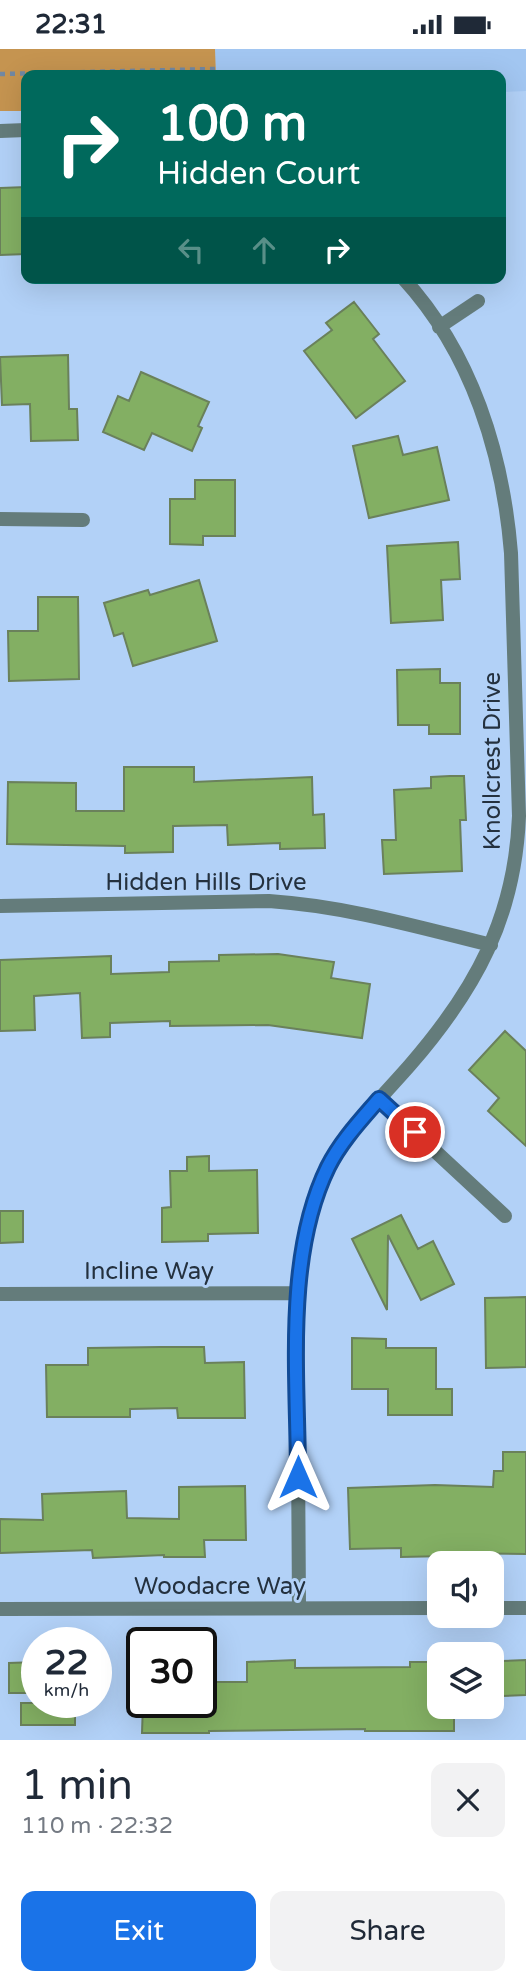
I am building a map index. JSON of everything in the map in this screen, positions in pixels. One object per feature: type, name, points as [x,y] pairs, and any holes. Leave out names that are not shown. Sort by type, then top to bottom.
[{"type":"street","points":[[0,131],[21,130]]},
{"type":"street","name":"Knollcrest Drive","points":[[299,1608],[297,1293],[302,1250],[310,1218],[329,1166],[347,1136],[440,1028],[468,987],[491,945],[509,898],[518,852],[508,510],[499,464],[463,364],[418,294],[409,284]]},
{"type":"street","points":[[439,327],[478,301]]},
{"type":"street","points":[[0,519],[83,520]]},
{"type":"street","name":"Hidden Hills Drive","points":[[0,906],[270,901],[344,909],[491,945]]},
{"type":"street","points":[[379,1099],[505,1216]]},
{"type":"street","name":"Incline Way","points":[[0,1294],[297,1293]]},
{"type":"street","name":"Woodacre Way","points":[[0,1609],[427,1608]]},
{"type":"street","points":[[504,1608],[526,1608]]},
{"type":"path","points":[[178,70],[215,69]]},
{"type":"path","points":[[0,74],[21,74]]},
{"type":"shaded area","points":[[0,49],[215,49],[216,70],[21,70],[21,111],[0,111]]},
{"type":"shaded area","points":[[215,49],[526,49],[526,91],[506,92],[506,70],[216,70]]},
{"type":"building","points":[[21,187],[21,254],[0,255],[0,188]]},
{"type":"building","points":[[354,302],[379,334],[373,339],[405,381],[356,418],[304,351],[332,330],[326,323]]},
{"type":"building","points":[[68,355],[69,409],[77,409],[78,440],[31,441],[30,404],[2,405],[0,357]]},
{"type":"building","points":[[141,372],[209,402],[198,426],[202,428],[192,451],[152,433],[144,450],[103,432],[118,396],[129,401]]},
{"type":"building","points":[[398,436],[403,455],[437,447],[449,500],[369,518],[353,446]]},
{"type":"building","points":[[195,480],[235,480],[235,536],[203,536],[203,545],[170,544],[170,499],[195,499]]},
{"type":"building","points":[[458,542],[460,579],[441,580],[443,620],[391,623],[387,546]]},
{"type":"building","points":[[199,580],[217,641],[133,666],[123,633],[114,636],[104,603],[148,590],[150,595]]},
{"type":"building","points":[[38,597],[78,597],[79,679],[9,681],[8,631],[38,631]]},
{"type":"building","points":[[440,669],[440,683],[460,683],[460,734],[429,734],[429,725],[398,725],[397,670]]},
{"type":"building","points":[[124,767],[194,767],[194,782],[312,777],[313,815],[324,814],[325,848],[280,849],[280,843],[228,845],[227,825],[173,826],[173,852],[125,853],[125,846],[7,844],[8,782],[76,783],[76,811],[124,811]]},
{"type":"building","points":[[464,776],[466,820],[460,820],[462,871],[384,874],[382,840],[396,840],[394,790],[431,788],[431,777]]},
{"type":"building","points":[[278,954],[334,962],[331,978],[370,984],[362,1038],[268,1025],[170,1026],[170,1021],[110,1023],[110,1037],[82,1038],[80,993],[34,996],[35,1030],[0,1031],[0,960],[111,956],[111,974],[169,972],[169,962],[219,961],[219,955]]},
{"type":"building","points":[[505,1031],[526,1051],[526,1146],[488,1111],[499,1098],[469,1070]]},
{"type":"building","points":[[209,1156],[209,1171],[257,1170],[258,1233],[208,1234],[208,1241],[162,1242],[162,1208],[171,1207],[170,1171],[187,1171],[187,1157]]},
{"type":"building","points":[[0,1211],[23,1211],[23,1242],[0,1243]]},
{"type":"building","points":[[401,1215],[418,1249],[433,1241],[454,1284],[421,1300],[388,1235],[387,1310],[352,1239]]},
{"type":"building","points":[[526,1297],[526,1367],[486,1368],[485,1298]]},
{"type":"building","points":[[352,1338],[386,1339],[386,1348],[436,1348],[436,1389],[452,1389],[452,1415],[388,1415],[388,1389],[352,1389]]},
{"type":"building","points":[[204,1347],[205,1363],[244,1362],[245,1418],[178,1418],[177,1408],[130,1409],[130,1417],[47,1417],[46,1365],[88,1365],[88,1348]]},
{"type":"building","points":[[503,1452],[526,1452],[526,1554],[504,1554],[504,1551],[427,1551],[427,1556],[401,1557],[401,1548],[350,1549],[348,1488],[435,1485],[493,1487],[494,1471],[503,1471]]},
{"type":"building","points":[[245,1486],[246,1540],[204,1540],[205,1557],[164,1555],[93,1558],[92,1550],[0,1553],[0,1519],[43,1520],[42,1494],[126,1491],[127,1518],[179,1519],[179,1487]]},
{"type":"building","points":[[295,1660],[295,1668],[410,1667],[410,1662],[427,1662],[427,1719],[454,1719],[454,1731],[365,1729],[142,1733],[142,1718],[217,1718],[217,1682],[247,1682],[247,1662]]},
{"type":"building","points":[[526,1660],[526,1695],[504,1696],[504,1661]]},
{"type":"building","points":[[9,1663],[21,1663],[21,1693],[9,1693]]},
{"type":"building","points":[[21,1718],[75,1718],[75,1725],[21,1725]]},
{"type":"route","points":[[298,1477],[297,1293],[302,1250],[312,1207],[329,1166],[347,1136],[379,1099],[415,1132]]}]
